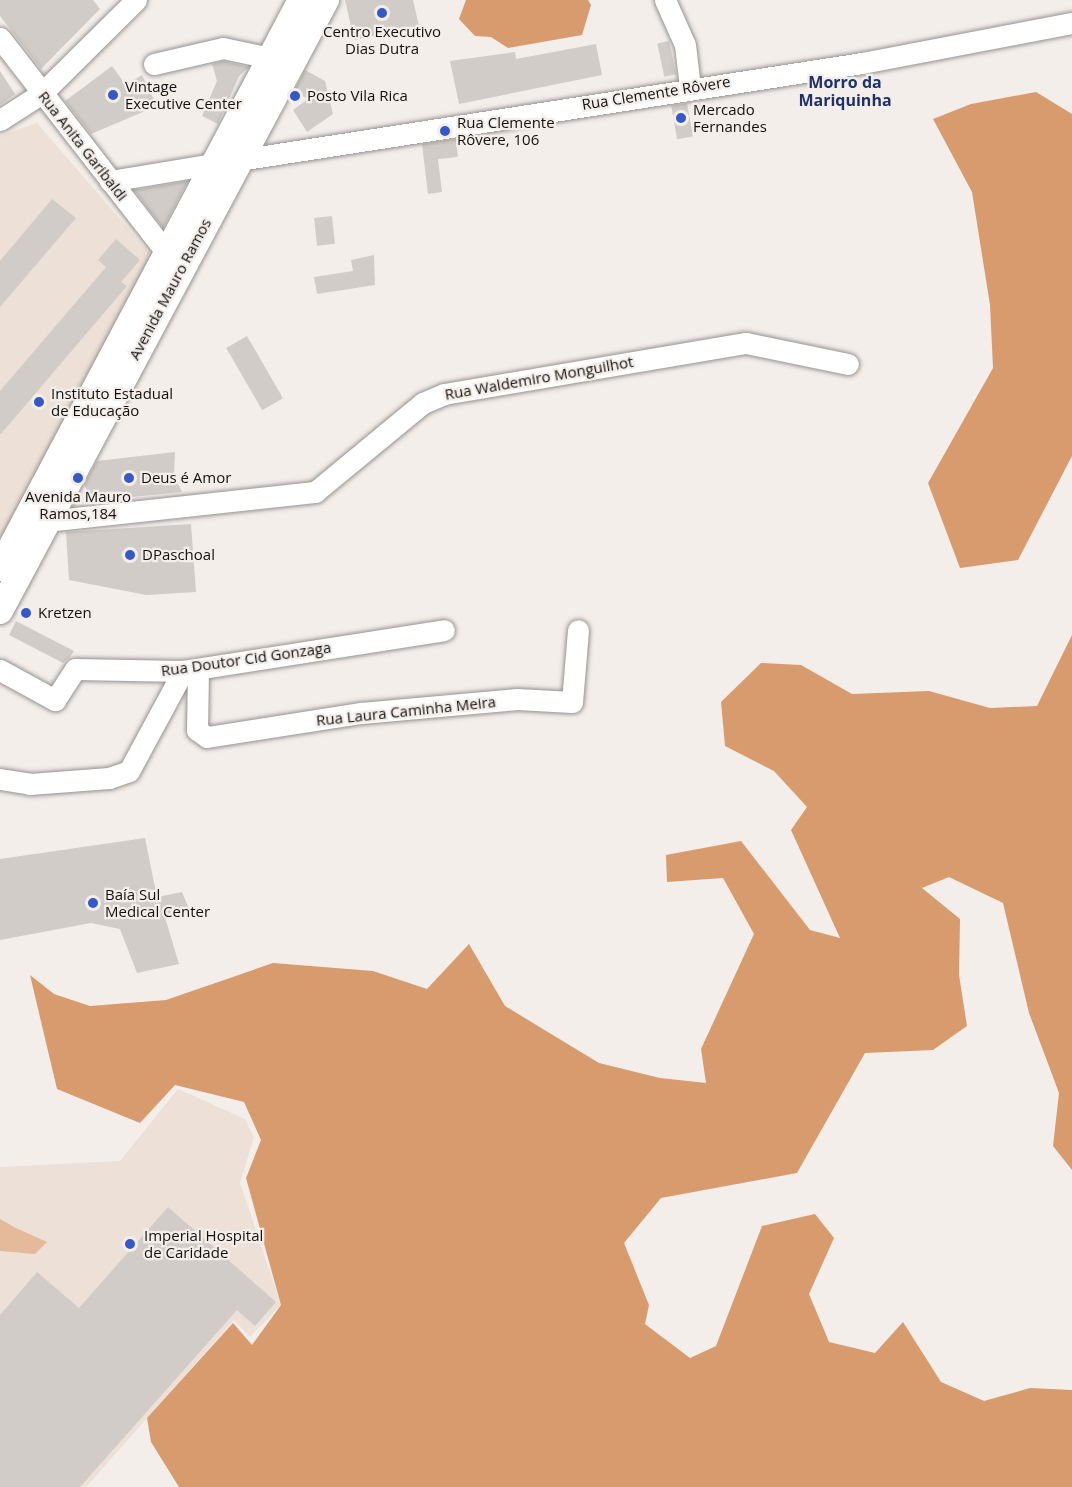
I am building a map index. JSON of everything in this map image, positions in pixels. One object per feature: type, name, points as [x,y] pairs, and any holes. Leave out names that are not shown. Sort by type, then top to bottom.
[{"type":"main road","name":"Avenida Mauro Ramos","points":[[0,611],[47,521],[175,257],[213,164],[301,0]]},
{"type":"main road","name":"Avenida Mauro Ramos","points":[[0,568],[175,257],[239,160],[326,0]]},
{"type":"street","points":[[0,120],[42,93],[136,0]]},
{"type":"street","points":[[665,0],[685,45],[690,87]]},
{"type":"street","name":"Rua Clemente Rôvere","points":[[239,160],[690,87],[862,63],[1072,23]]},
{"type":"street","name":"Rua Anita Garibaldi","points":[[0,38],[110,181],[175,257]]},
{"type":"street","points":[[154,64],[223,48],[270,58]]},
{"type":"street","points":[[110,181],[213,164]]},
{"type":"street","name":"Rua Waldemiro Monguilhot","points":[[47,521],[315,492],[423,403],[444,394],[746,343],[848,364]]},
{"type":"street","name":"Rua Doutor Cid Gonzaga","points":[[0,670],[55,700],[75,669],[190,670],[444,630]]},
{"type":"street","name":"Rua Laura Caminha Meira","points":[[190,670],[197,730],[207,737],[361,713],[517,699],[572,702],[578,630]]},
{"type":"street","points":[[0,779],[30,784],[109,778],[129,771],[190,670]]},
{"type":"shaded area","points":[[466,0],[588,0],[591,5],[582,35],[508,48],[491,37],[475,36],[459,19]]},
{"type":"shaded area","points":[[1036,92],[1072,114],[1072,456],[1018,560],[960,568],[928,483],[993,368],[990,305],[972,192],[933,119],[971,104]]},
{"type":"shaded area","name":"Instituto Estadual de Educação","points":[[37,123],[157,262],[0,542],[0,136]]},
{"type":"shaded area","points":[[1072,635],[1072,1170],[1053,1146],[1059,1093],[1029,1013],[1003,903],[949,877],[922,888],[960,919],[959,975],[967,1026],[933,1050],[865,1053],[797,1173],[661,1198],[624,1243],[649,1305],[645,1324],[690,1358],[716,1346],[762,1226],[815,1214],[834,1238],[809,1294],[829,1342],[875,1353],[903,1322],[941,1382],[984,1401],[1030,1388],[1072,1390],[1072,1487],[179,1487],[151,1442],[147,1418],[233,1323],[252,1345],[281,1305],[246,1178],[261,1140],[244,1102],[175,1085],[140,1123],[57,1089],[30,975],[54,994],[90,1006],[166,1000],[273,963],[373,971],[427,989],[469,944],[505,1006],[599,1063],[660,1078],[706,1083],[701,1049],[754,934],[723,878],[667,882],[666,855],[741,841],[810,930],[840,938],[791,830],[807,807],[774,771],[725,746],[721,702],[761,663],[801,665],[852,694],[929,691],[990,708],[1037,706]]},
{"type":"shaded area","name":"Imperial Hospital de Caridade","points":[[178,1089],[245,1119],[254,1137],[240,1183],[281,1305],[250,1337],[234,1320],[86,1487],[0,1487],[0,1167],[120,1161]]},
{"type":"shaded area","points":[[0,1219],[47,1242],[35,1254],[0,1251]]},
{"type":"building","points":[[0,0],[93,0],[100,9],[41,69],[0,16]]},
{"type":"building","name":"Centro Executivo Dias Dutra","points":[[345,0],[413,0],[419,26],[354,40]]},
{"type":"building","points":[[669,41],[676,74],[664,77],[657,43]]},
{"type":"building","points":[[596,44],[602,75],[459,104],[450,61],[515,52],[516,59]]},
{"type":"building","points":[[223,61],[249,67],[239,76],[218,124],[202,116],[217,81],[212,64]]},
{"type":"building","name":"Vintage Executive Center","points":[[112,66],[126,85],[142,75],[157,106],[91,134],[65,101]]},
{"type":"building","points":[[305,70],[325,81],[333,114],[307,132],[293,110],[308,99],[294,91]]},
{"type":"building","points":[[0,71],[15,94],[0,105]]},
{"type":"building","name":"Mercado Fernandes","points":[[687,103],[693,136],[677,139],[671,106]]},
{"type":"building","points":[[456,139],[458,157],[438,159],[442,192],[428,194],[422,144]]},
{"type":"building","points":[[188,181],[163,228],[134,190]]},
{"type":"building","points":[[52,199],[76,218],[0,307],[0,261]]},
{"type":"building","points":[[332,216],[335,244],[317,246],[314,218]]},
{"type":"building","points":[[116,239],[140,260],[121,282],[127,286],[0,435],[0,391],[106,267],[98,260]]},
{"type":"building","points":[[374,255],[375,285],[317,294],[314,277],[353,271],[351,260]]},
{"type":"building","points":[[247,336],[283,398],[262,410],[226,348]]},
{"type":"building","name":"Deus é Amor","points":[[175,452],[174,475],[182,492],[92,501],[84,484],[97,461]]},
{"type":"building","name":"DPaschoal","points":[[191,524],[196,592],[146,595],[69,580],[66,532]]},
{"type":"building","points":[[16,621],[74,651],[63,663],[9,635]]},
{"type":"building","name":"Baía Sul Medical Center","points":[[145,838],[157,897],[182,892],[189,909],[164,914],[179,964],[137,973],[120,929],[91,923],[0,940],[0,859]]},
{"type":"building","points":[[168,1207],[276,1302],[255,1326],[237,1310],[80,1487],[0,1487],[0,1315],[37,1272],[79,1308]]},
{"type":"place","name":"Centro Executivo Dias Dutra","points":[[382,13]]},
{"type":"place","name":"Vintage Executive Center","points":[[113,95]]},
{"type":"place","name":"Posto Vila Rica","points":[[295,96]]},
{"type":"place","name":"Mercado Fernandes","points":[[681,118]]},
{"type":"place","name":"Rua Clemente Rôvere, 106","points":[[445,131]]},
{"type":"place","name":"Instituto Estadual de Educação","points":[[39,402]]},
{"type":"place","name":"Avenida Mauro Ramos,184","points":[[78,478]]},
{"type":"place","name":"Deus é Amor","points":[[129,478]]},
{"type":"place","name":"DPaschoal","points":[[130,555]]},
{"type":"place","name":"Kretzen","points":[[26,613]]},
{"type":"place","name":"Baía Sul Medical Center","points":[[93,903]]},
{"type":"place","name":"Imperial Hospital de Caridade","points":[[130,1244]]},
{"type":"district","name":"Morro da Mariquinha","points":[[845,91]]}]
